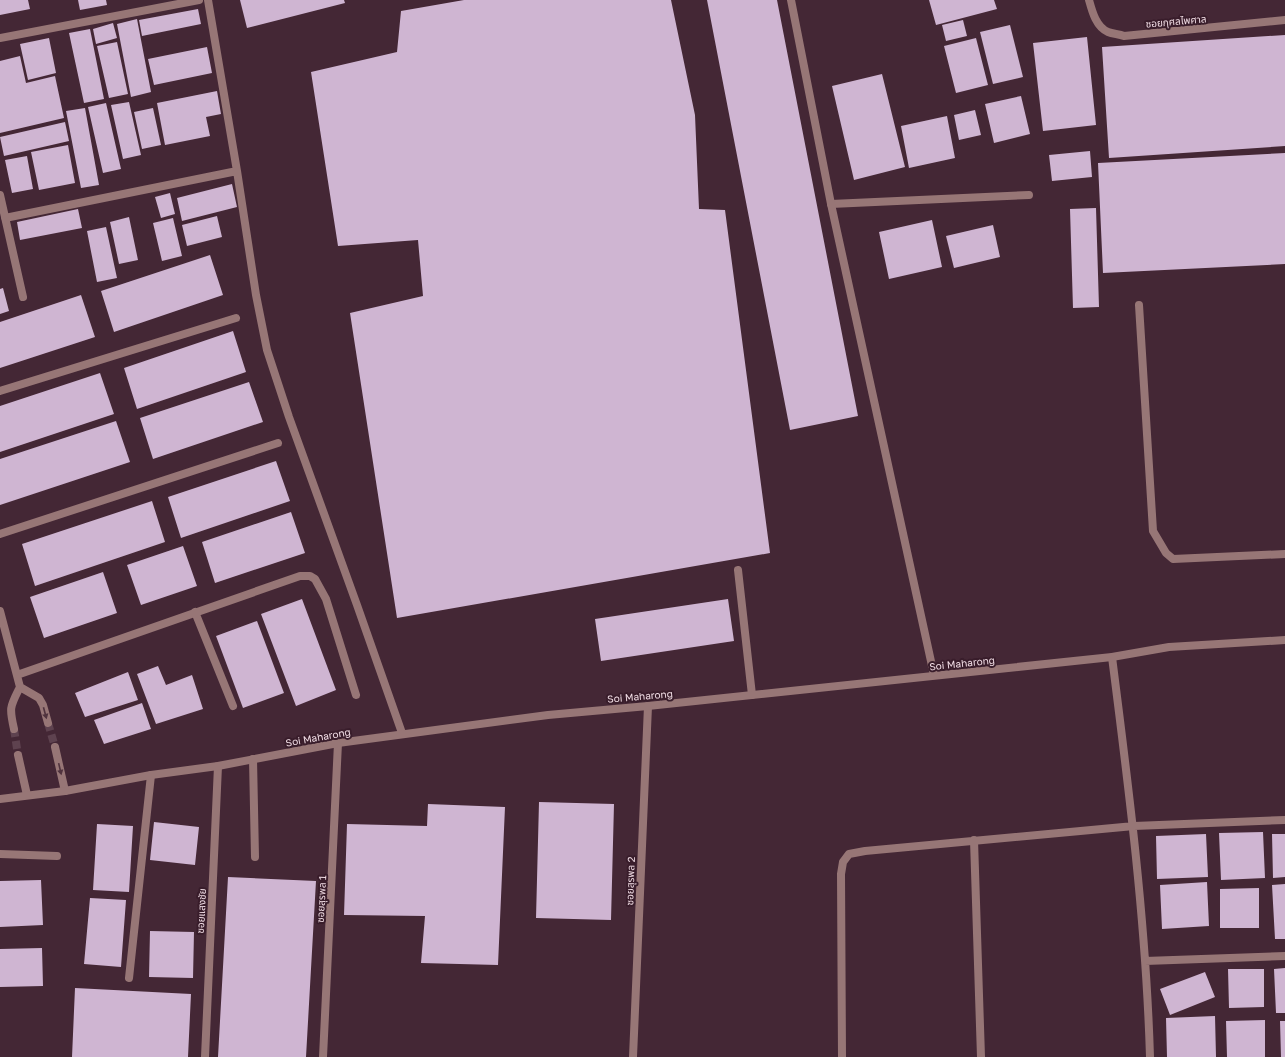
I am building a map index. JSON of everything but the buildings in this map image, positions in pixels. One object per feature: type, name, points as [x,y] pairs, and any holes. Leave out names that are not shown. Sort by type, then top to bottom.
[{"type":"street","points":[[0,38],[199,0]]},
{"type":"street","points":[[208,0],[256,294],[267,350],[289,417],[402,733]]},
{"type":"street","points":[[791,0],[831,204],[934,676]]},
{"type":"street","name":"ซอยกุศลไพศาล","points":[[1089,0],[1098,22],[1107,31],[1124,36],[1285,20]]},
{"type":"street","points":[[5,218],[237,171]]},
{"type":"street","points":[[0,195],[23,297]]},
{"type":"street","points":[[831,204],[1029,195]]},
{"type":"street","points":[[1139,305],[1153,531],[1159,542],[1166,553],[1173,559],[1285,554]]},
{"type":"street","points":[[0,391],[236,318]]},
{"type":"street","points":[[0,534],[278,442]]},
{"type":"street","points":[[738,570],[752,695]]},
{"type":"street","points":[[16,675],[300,576],[310,576],[315,579],[326,599],[356,696]]},
{"type":"street","points":[[0,611],[20,687],[39,698],[48,723]]},
{"type":"street","points":[[195,612],[233,706]]},
{"type":"street","name":"Soi Maharong","points":[[0,799],[64,791],[152,775],[218,766],[338,743],[402,733],[548,714],[648,706],[1112,657],[1169,647],[1285,640]]},
{"type":"street","points":[[1112,657],[1134,826],[1148,996],[1150,1057]]},
{"type":"street","points":[[14,729],[10,714],[11,705],[20,687]]},
{"type":"street","name":"ซอยสุรพล 2","points":[[633,1057],[648,706]]},
{"type":"street","name":"ซอยสุรพล 1","points":[[323,1057],[338,743]]},
{"type":"street","points":[[55,747],[64,791]]},
{"type":"street","points":[[18,755],[27,795]]},
{"type":"street","points":[[253,759],[255,856]]},
{"type":"street","name":"ซอยแสงชัย","points":[[205,1057],[218,766]]},
{"type":"street","points":[[129,978],[152,775]]},
{"type":"street","points":[[842,1057],[841,874],[843,862],[850,854],[864,851],[974,840],[1134,826],[1285,820]]},
{"type":"street","points":[[974,840],[981,1057]]},
{"type":"street","points":[[0,854],[57,856]]},
{"type":"street","points":[[1145,961],[1285,956]]},
{"type":"tunnel","points":[[48,723],[55,747]]},
{"type":"tunnel","points":[[14,729],[18,755]]}]
